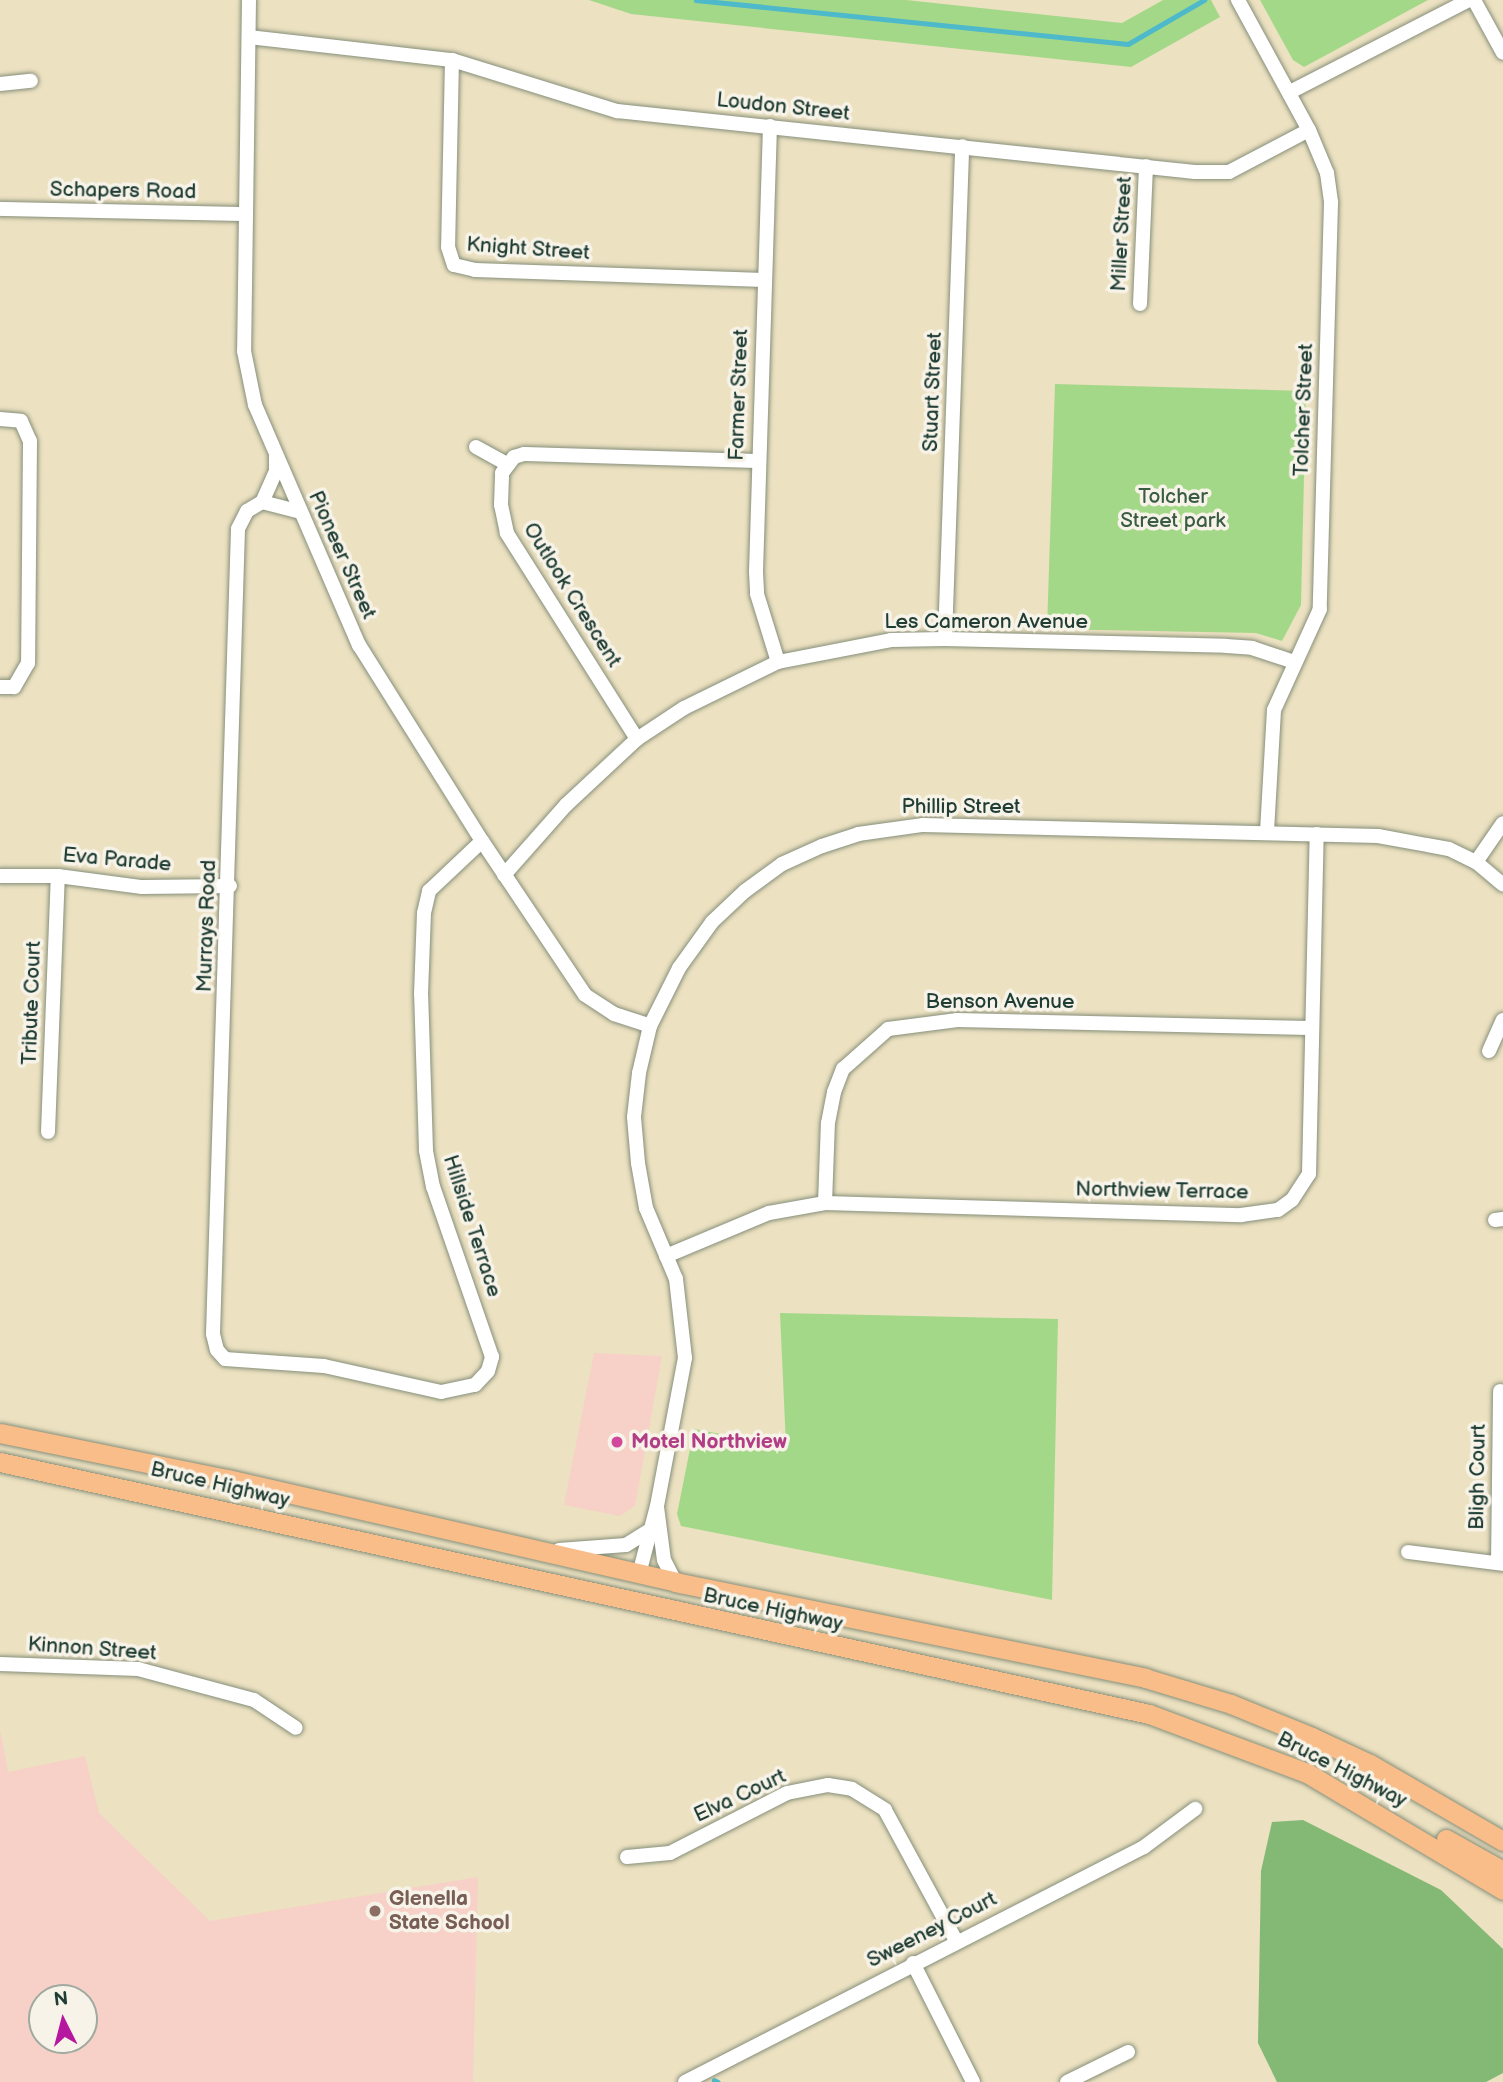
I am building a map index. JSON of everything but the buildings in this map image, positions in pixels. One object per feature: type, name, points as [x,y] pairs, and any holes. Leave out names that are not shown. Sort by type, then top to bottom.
[{"type":"highway","name":"Bruce Highway","points":[[0,1433],[42,1438],[544,1550],[675,1582],[1090,1666],[1193,1691],[1265,1717],[1359,1758],[1503,1841]]},
{"type":"highway","name":"Bruce Highway","points":[[0,1462],[908,1662],[1126,1707],[1209,1733],[1307,1773],[1503,1890]]},
{"type":"highway","points":[[639,1574],[654,1595],[849,1639],[908,1662]]},
{"type":"highway","points":[[1307,1773],[1398,1812],[1503,1871]]},
{"type":"street","name":"Pioneer Street","points":[[249,0],[244,351],[255,405],[359,645],[504,876],[585,995],[614,1014],[650,1026]]},
{"type":"street","name":"Tolcher Street","points":[[1238,0],[1309,130],[1327,173],[1331,203],[1320,609],[1294,663],[1270,727],[1267,832]]},
{"type":"street","points":[[1290,92],[1471,0],[1503,53]]},
{"type":"street","name":"Loudon Street","points":[[249,37],[452,60],[617,111],[1146,166],[1229,172],[1309,130]]},
{"type":"street","name":"Knight Street","points":[[452,60],[448,247],[456,266],[467,270],[764,280]]},
{"type":"street","points":[[0,84],[31,81]]},
{"type":"street","name":"Farmer Street","points":[[770,127],[758,461],[757,594],[778,662]]},
{"type":"street","name":"Stuart Street","points":[[945,639],[962,146]]},
{"type":"street","name":"Miller Street","points":[[1140,304],[1146,166]]},
{"type":"street","name":"Schapers Road","points":[[0,209],[246,214]]},
{"type":"street","points":[[0,419],[20,421],[30,441],[27,663],[14,687],[0,687]]},
{"type":"street","points":[[476,447],[507,464],[516,456],[529,454],[758,461]]},
{"type":"street","name":"Murrays Road","points":[[225,1359],[217,1350],[213,1334],[230,887],[238,529],[247,511],[262,502],[276,471],[276,455]]},
{"type":"street","name":"Outlook Crescent","points":[[507,464],[500,499],[507,533],[638,739]]},
{"type":"street","points":[[262,502],[301,512]]},
{"type":"street","name":"Les Cameron Avenue","points":[[504,876],[566,805],[638,739],[684,708],[778,662],[891,640],[945,639],[1226,646],[1252,649],[1294,663]]},
{"type":"street","points":[[1475,862],[1503,823]]},
{"type":"street","name":"Phillip Street","points":[[657,1506],[685,1359],[681,1304],[666,1256],[646,1208],[635,1129],[639,1073],[650,1026],[679,968],[712,922],[745,891],[782,864],[858,834],[923,825],[1267,832],[1413,840],[1475,862],[1503,885]]},
{"type":"street","name":"Northview Terrace","points":[[666,1256],[769,1213],[825,1203],[1241,1215],[1278,1210],[1292,1200],[1309,1174],[1309,1028],[1317,834]]},
{"type":"street","name":"Hillside Terrace","points":[[225,1359],[324,1366],[441,1392],[475,1385],[488,1371],[489,1348],[433,1187],[426,1150],[421,994],[424,913],[429,891],[482,841]]},
{"type":"street","name":"Eva Parade","points":[[0,876],[58,876],[142,887],[230,887]]},
{"type":"street","name":"Tribute Court","points":[[48,1132],[58,876]]},
{"type":"street","name":"Benson Avenue","points":[[825,1203],[827,1133],[834,1092],[843,1069],[888,1029],[957,1020],[1309,1028]]},
{"type":"street","points":[[1489,1051],[1503,1020]]},
{"type":"street","name":"Bligh Court","points":[[1500,1391],[1501,1563]]},
{"type":"street","points":[[639,1574],[647,1532],[657,1506]]},
{"type":"street","points":[[657,1506],[664,1560],[675,1582]]},
{"type":"street","points":[[544,1550],[619,1546],[636,1542],[647,1532]]},
{"type":"street","points":[[1408,1552],[1501,1563]]},
{"type":"street","name":"Kinnon Street","points":[[0,1664],[138,1669],[254,1700],[296,1728]]},
{"type":"street","name":"Elva Court","points":[[627,1857],[670,1853],[787,1793],[828,1785],[852,1789],[885,1811],[956,1941]]},
{"type":"street","name":"Sweeney Court","points":[[685,2082],[1144,1847],[1195,1809]]},
{"type":"street","points":[[913,1963],[973,2082]]},
{"type":"street","points":[[1067,2082],[1128,2052]]},
{"type":"shaded area","points":[[594,1353],[662,1356],[635,1506],[620,1516],[564,1505]]},
{"type":"shaded area","name":"Glenella State School","points":[[0,1730],[8,1772],[85,1756],[99,1813],[210,1921],[478,1877],[473,2082],[0,2082]]},
{"type":"green space","points":[[589,0],[906,0],[1122,23],[1163,0],[1211,0],[1220,17],[1131,67],[631,14]]},
{"type":"green space","points":[[1260,0],[1428,0],[1304,67],[1293,60]]},
{"type":"green space","name":"Tolcher Street park","points":[[1055,384],[1306,391],[1301,605],[1282,641],[1256,633],[1047,629]]},
{"type":"green space","points":[[780,1313],[1058,1319],[1052,1600],[681,1526],[677,1514],[694,1429],[786,1446]]},
{"type":"green space","points":[[1303,1820],[1441,1890],[1503,1949],[1503,2073],[1486,2082],[1277,2082],[1258,2043],[1261,1871],[1272,1822]]},
{"type":"waterway","points":[[696,0],[1128,44],[1204,0]]},
{"type":"waterway","points":[[714,2080],[718,2082]]},
{"type":"place","name":"Motel Northview","points":[[617,1442]]},
{"type":"place","name":"Glenella State School","points":[[375,1911]]}]
